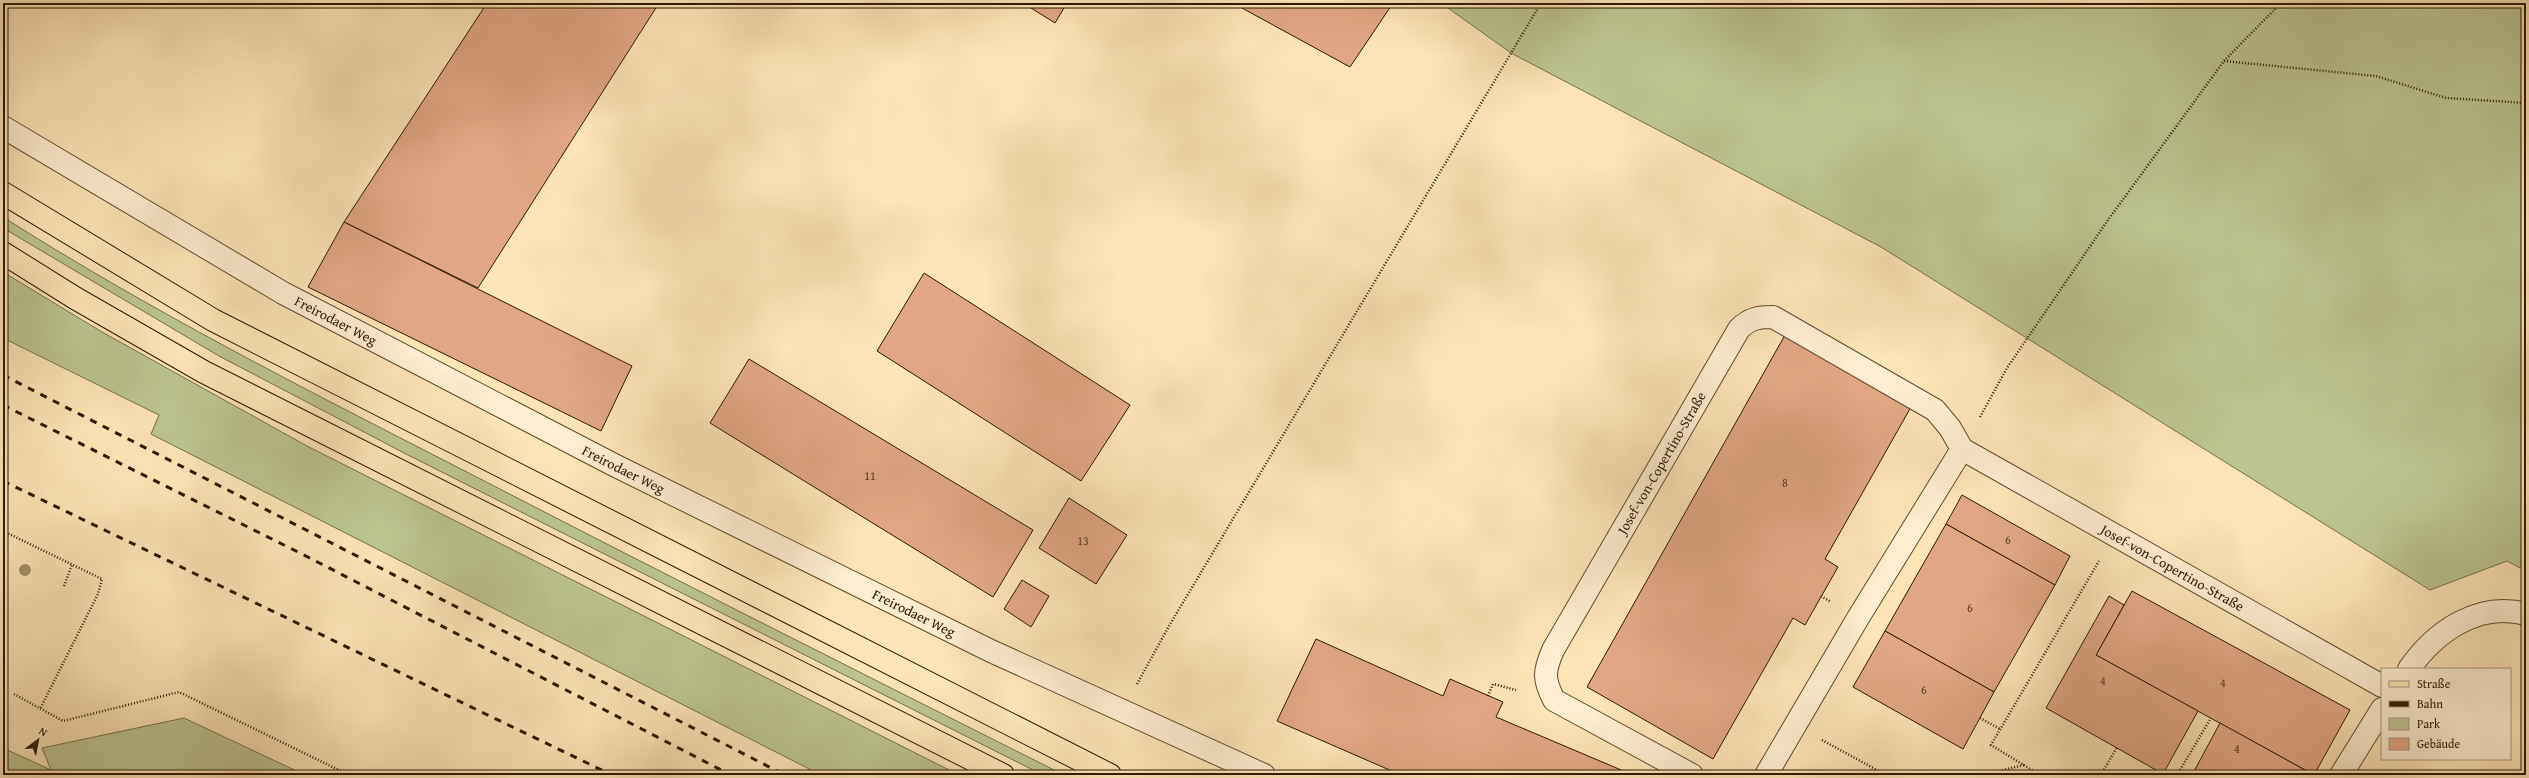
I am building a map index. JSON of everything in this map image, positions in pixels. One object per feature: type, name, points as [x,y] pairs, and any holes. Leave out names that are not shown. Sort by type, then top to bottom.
[{"type":"main road","points":[[3,193],[213,320],[1110,775]]},
{"type":"main road","points":[[3,253],[75,298],[204,372],[1003,775]]},
{"type":"street","name":"Freirodaer Weg","points":[[3,127],[290,296],[616,466],[991,651],[1122,712],[1264,775]]},
{"type":"street","name":"Josef-von-Copertino-Straße","points":[[1692,775],[1554,700],[1546,684],[1546,666],[1553,650],[1739,329],[1747,321],[1759,317],[1773,317],[1936,410],[1950,428],[1962,449],[2381,685]]},
{"type":"street","points":[[1766,775],[1858,618],[1962,449]]},
{"type":"street","points":[[2410,668],[2418,656],[2442,631],[2466,619],[2492,612],[2526,614]]},
{"type":"street","points":[[2341,775],[2381,711]]},
{"type":"path","points":[[1122,712],[1169,626],[1541,3]]},
{"type":"path","points":[[1962,449],[2007,368],[2108,220],[2224,61],[2281,3]]},
{"type":"path","points":[[2224,61],[2376,76],[2446,98],[2526,103]]},
{"type":"path","points":[[3,532],[102,580],[98,594],[40,709]]},
{"type":"path","points":[[2040,775],[1991,745],[2115,534]]},
{"type":"path","points":[[64,586],[72,565]]},
{"type":"path","points":[[14,694],[63,721],[179,692],[349,775]]},
{"type":"path","points":[[1980,718],[2000,729]]},
{"type":"path","points":[[2177,775],[2211,718]]},
{"type":"path","points":[[1795,725],[1886,775]]},
{"type":"path","points":[[2101,775],[2117,748]]},
{"type":"path","points":[[1982,775],[2024,765]]},
{"type":"green space","points":[[1441,3],[2526,3],[2526,571],[2507,561],[2430,590],[1881,247],[1511,53]]},
{"type":"green space","points":[[3,217],[114,284],[284,378],[532,506],[1064,775],[1043,775],[406,454],[219,356],[3,228]]},
{"type":"green space","points":[[3,272],[102,332],[307,446],[959,775],[821,775],[151,434],[159,415],[3,338]]},
{"type":"green space","points":[[184,718],[305,775],[3,775],[3,748],[51,770],[42,748]]},
{"type":"building","points":[[487,3],[659,3],[478,288],[344,222]]},
{"type":"building","points":[[1023,3],[1067,3],[1055,23]]},
{"type":"building","points":[[1245,3],[1393,3],[1350,67],[1242,8]]},
{"type":"building","points":[[344,222],[632,366],[601,431],[308,287]]},
{"type":"building","points":[[924,273],[1130,405],[1081,481],[877,351]]},
{"type":"building","points":[[1785,335],[1911,407],[1825,559],[1838,567],[1805,625],[1793,618],[1713,759],[1587,687]]},
{"type":"building","points":[[749,359],[1033,530],[993,597],[710,423]]},
{"type":"building","points":[[1962,495],[2070,556],[2055,585],[1946,524]]},
{"type":"building","points":[[1069,498],[1127,535],[1096,584],[1039,548]]},
{"type":"building","points":[[1946,524],[2055,585],[1994,692],[1885,631]]},
{"type":"building","points":[[1022,580],[1049,596],[1031,627],[1004,609]]},
{"type":"building","points":[[2132,591],[2350,710],[2314,775],[2096,655]]},
{"type":"building","points":[[2109,596],[2124,605],[2096,655],[2198,711],[2163,774],[2046,708]]},
{"type":"building","points":[[1885,631],[1994,692],[1963,749],[1853,687]]},
{"type":"building","points":[[1316,639],[1443,696],[1450,679],[1503,702],[1496,717],[1633,775],[1401,775],[1277,721]]},
{"type":"building","points":[[2220,723],[2314,775],[2192,775]]},
{"type":"railway","points":[[3,375],[785,775]]},
{"type":"railway","points":[[3,405],[302,554],[731,775]]},
{"type":"railway","points":[[3,481],[612,775]]}]
